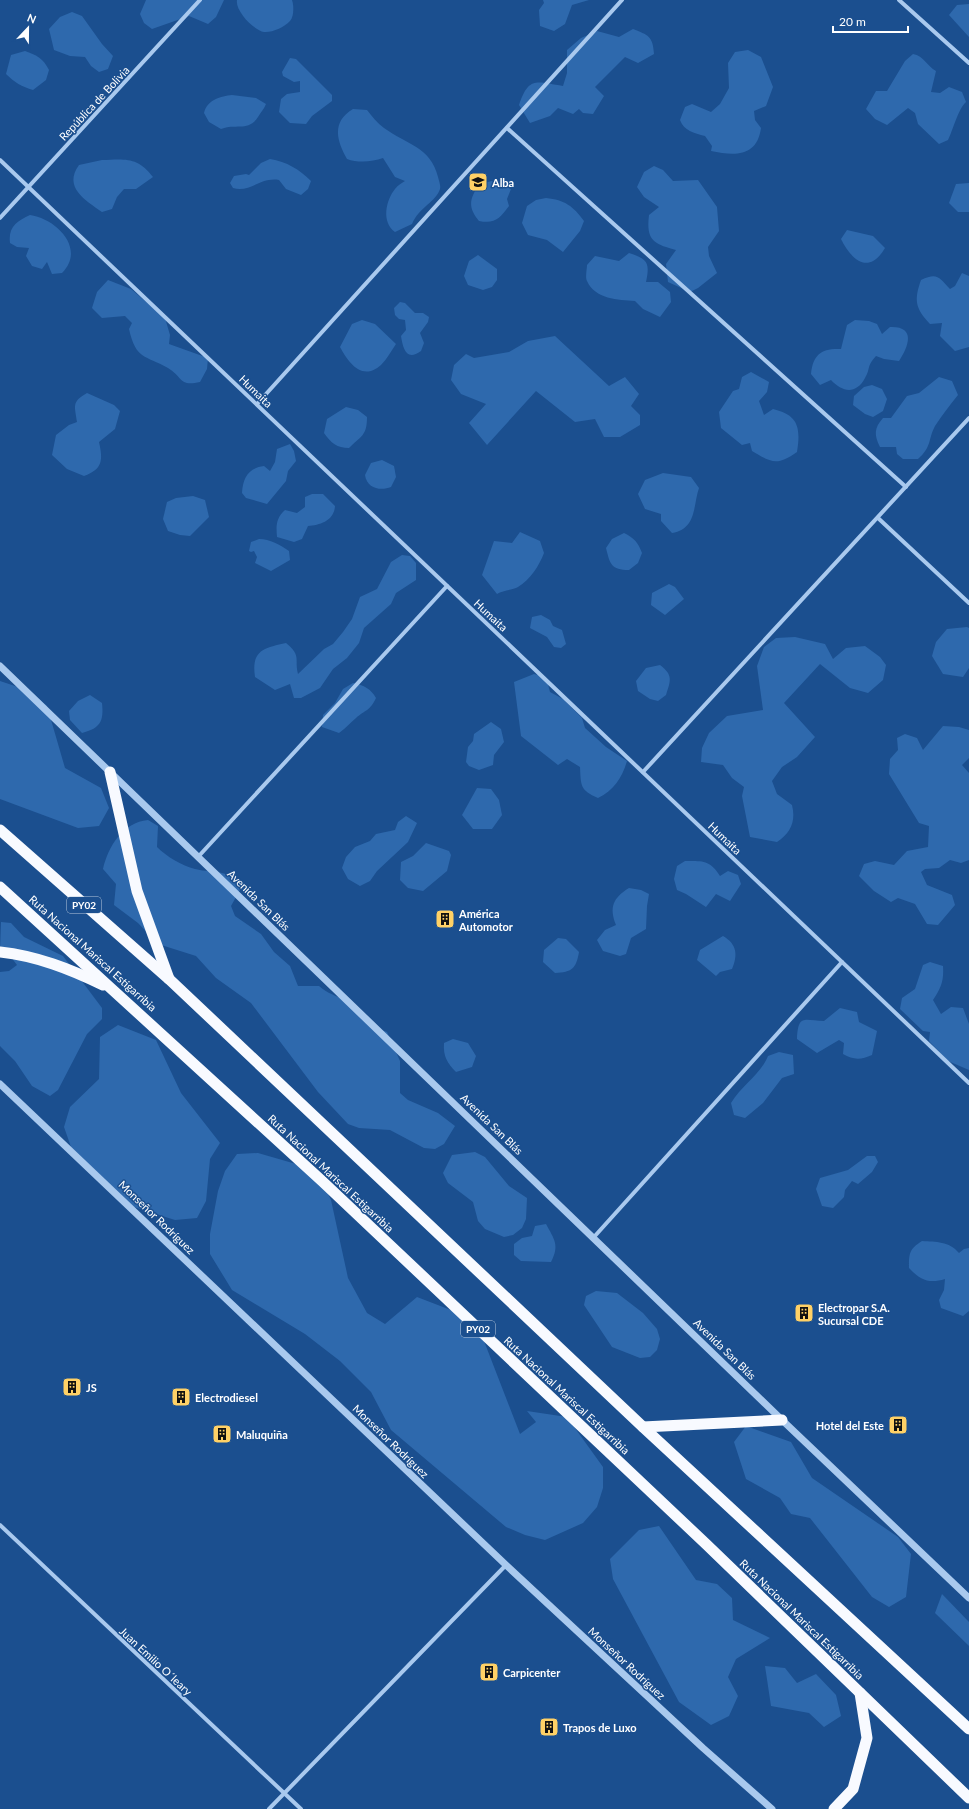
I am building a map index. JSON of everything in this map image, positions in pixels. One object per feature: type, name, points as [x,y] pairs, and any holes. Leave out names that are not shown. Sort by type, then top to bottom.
[{"type":"highway","points":[[110,772],[137,891],[169,979]]},
{"type":"highway","name":"PY02","points":[[0,830],[169,979],[643,1427],[969,1729]]},
{"type":"highway","name":"Ruta Nacional Mariscal Estigarribia","points":[[0,887],[116,991],[322,1181],[706,1544],[969,1798]]},
{"type":"highway","points":[[0,952],[24,954],[73,970],[116,991]]},
{"type":"highway","points":[[643,1427],[782,1420]]},
{"type":"highway","points":[[834,1809],[853,1789],[867,1738],[860,1693]]},
{"type":"street","name":"República de Bolivia","points":[[0,218],[200,0]]},
{"type":"street","points":[[257,404],[622,0]]},
{"type":"street","points":[[899,0],[969,62]]},
{"type":"street","points":[[507,128],[906,488]]},
{"type":"street","name":"Humaita","points":[[0,160],[969,1083]]},
{"type":"street","points":[[643,772],[969,418]]},
{"type":"street","points":[[878,518],[969,602]]},
{"type":"street","points":[[198,857],[447,586]]},
{"type":"street","name":"Avenida San Blás","points":[[0,666],[594,1237],[782,1420],[969,1598]]},
{"type":"street","points":[[594,1237],[842,962]]},
{"type":"street","name":"Monseñor Rodríguez","points":[[0,1084],[506,1565],[703,1748],[772,1809]]},
{"type":"street","name":"Juan Emilio O´leary","points":[[0,1525],[301,1809]]},
{"type":"street","points":[[269,1809],[506,1565]]},
{"type":"shaded area","points":[[146,0],[224,0],[216,17],[208,24],[189,16],[152,29],[144,23],[140,14]]},
{"type":"shaded area","points":[[237,0],[292,0],[293,14],[288,23],[274,31],[264,32],[250,24],[239,9]]},
{"type":"shaded area","points":[[543,0],[589,0],[572,5],[565,24],[554,31],[540,26],[539,10],[544,3]]},
{"type":"shaded area","points":[[969,4],[969,37],[949,15],[957,5]]},
{"type":"shaded area","points":[[72,12],[82,16],[102,44],[113,56],[108,69],[99,72],[91,66],[85,57],[70,56],[54,50],[49,29],[60,17]]},
{"type":"shaded area","points":[[633,29],[649,37],[654,54],[638,63],[625,57],[595,87],[604,96],[593,114],[583,113],[579,109],[573,114],[558,108],[550,116],[530,123],[519,105],[526,89],[535,83],[563,86],[567,73],[567,50],[581,38],[597,31],[619,37]]},
{"type":"shaded area","points":[[748,50],[761,57],[773,87],[766,106],[754,111],[755,120],[761,128],[759,138],[755,145],[744,152],[728,154],[711,151],[712,146],[705,136],[693,133],[684,127],[680,120],[685,107],[692,104],[711,112],[720,104],[729,88],[728,63],[735,52]]},
{"type":"shaded area","points":[[25,51],[39,58],[49,70],[46,80],[33,90],[18,84],[6,74],[11,55]]},
{"type":"shaded area","points":[[913,54],[923,59],[936,71],[931,92],[940,93],[949,87],[962,92],[966,102],[958,114],[948,140],[939,144],[918,124],[915,113],[908,108],[887,125],[875,119],[866,109],[876,91],[887,91],[905,61]]},
{"type":"shaded area","points":[[290,58],[296,59],[332,95],[332,101],[312,116],[306,124],[290,123],[279,112],[281,99],[287,94],[300,92],[300,81],[294,82],[283,76],[282,72]]},
{"type":"shaded area","points":[[232,95],[256,98],[266,104],[254,122],[246,126],[226,127],[221,129],[209,122],[204,113],[211,102],[223,96]]},
{"type":"shaded area","points":[[353,109],[367,110],[384,128],[417,147],[430,159],[435,167],[440,185],[438,194],[419,213],[412,224],[395,232],[388,223],[386,217],[387,205],[395,189],[405,181],[395,177],[383,158],[365,162],[347,159],[339,139],[338,132],[341,120]]},
{"type":"shaded area","points":[[118,159],[137,163],[147,170],[153,177],[136,189],[124,189],[117,197],[112,209],[102,212],[83,198],[78,192],[73,180],[79,165],[102,160]]},
{"type":"shaded area","points":[[270,159],[287,164],[302,173],[311,181],[308,189],[301,195],[286,189],[279,180],[266,181],[245,188],[233,188],[230,183],[234,176],[249,175],[261,163]]},
{"type":"shaded area","points":[[654,166],[663,170],[673,181],[698,180],[717,207],[719,231],[708,247],[709,256],[717,273],[698,288],[690,292],[668,282],[666,264],[676,250],[662,246],[653,240],[650,235],[648,223],[649,215],[659,207],[644,197],[637,187],[644,172]]},
{"type":"shaded area","points":[[492,181],[511,189],[507,199],[509,206],[496,220],[489,222],[479,221],[471,207],[472,198],[479,184]]},
{"type":"shaded area","points":[[969,183],[969,212],[958,212],[949,203],[956,184]]},
{"type":"shaded area","points":[[546,198],[558,200],[568,205],[576,211],[584,221],[580,231],[563,252],[547,240],[528,235],[522,223],[527,206],[536,200]]},
{"type":"shaded area","points":[[30,215],[50,222],[65,236],[70,245],[71,254],[69,264],[62,273],[52,274],[47,262],[42,269],[32,266],[26,256],[29,248],[17,247],[10,243],[10,233],[14,225]]},
{"type":"shaded area","points":[[847,230],[873,236],[885,248],[873,261],[867,263],[861,262],[850,253],[841,239]]},
{"type":"shaded area","points":[[629,253],[640,257],[646,263],[648,270],[646,282],[658,282],[670,292],[671,302],[660,317],[643,309],[635,301],[614,299],[595,292],[586,279],[587,265],[595,256],[619,261]]},
{"type":"shaded area","points":[[478,255],[497,269],[497,280],[492,287],[483,290],[468,285],[464,276],[469,261]]},
{"type":"shaded area","points":[[962,273],[969,276],[969,347],[955,351],[940,336],[942,323],[930,324],[921,313],[917,304],[917,293],[921,280],[935,276],[938,277],[950,289],[955,286]]},
{"type":"shaded area","points":[[108,280],[131,289],[165,318],[170,335],[169,344],[208,358],[207,369],[200,382],[185,382],[173,371],[138,352],[129,329],[132,323],[125,316],[102,318],[92,308],[97,292]]},
{"type":"shaded area","points":[[400,302],[405,303],[415,313],[423,313],[429,317],[428,322],[420,333],[424,343],[421,351],[416,354],[409,354],[404,349],[401,336],[406,330],[405,320],[399,319],[395,315],[394,308]]},
{"type":"shaded area","points":[[362,320],[375,324],[396,344],[387,358],[374,370],[362,371],[356,368],[347,359],[340,347],[352,324]]},
{"type":"shaded area","points":[[855,320],[869,321],[877,324],[882,334],[890,327],[904,330],[907,333],[908,338],[903,355],[899,361],[884,359],[876,356],[870,365],[867,375],[857,387],[853,389],[844,389],[831,380],[820,385],[811,374],[816,357],[824,351],[841,349],[847,325]]},
{"type":"shaded area","points":[[555,336],[609,386],[625,377],[639,394],[631,406],[640,415],[640,425],[620,437],[604,437],[595,419],[575,422],[536,391],[487,445],[469,423],[486,404],[461,394],[451,380],[454,365],[466,354],[474,358],[509,352],[528,341]]},
{"type":"shaded area","points":[[751,372],[769,382],[767,392],[759,401],[764,415],[773,409],[781,412],[793,419],[798,429],[797,452],[779,461],[770,460],[752,451],[750,443],[742,445],[721,428],[719,412],[733,391],[739,389],[742,377]]},
{"type":"shaded area","points":[[939,377],[952,381],[958,395],[935,426],[926,451],[918,459],[903,459],[897,454],[896,447],[880,447],[876,432],[878,425],[883,418],[891,418],[907,396],[919,393]]},
{"type":"shaded area","points":[[872,385],[882,389],[887,399],[883,411],[873,417],[865,414],[853,405],[854,396],[864,387]]},
{"type":"shaded area","points":[[87,393],[114,405],[120,411],[115,429],[99,442],[101,459],[98,467],[84,476],[67,469],[52,455],[56,435],[69,425],[77,422],[75,408],[76,402]]},
{"type":"shaded area","points":[[346,407],[358,410],[367,417],[364,432],[349,448],[341,447],[335,444],[329,440],[324,433],[327,419]]},
{"type":"shaded area","points":[[290,444],[294,451],[296,461],[288,471],[286,481],[267,504],[246,498],[242,493],[245,478],[250,471],[264,466],[270,471],[275,462],[277,449]]},
{"type":"shaded area","points":[[382,460],[394,466],[396,477],[391,487],[379,489],[368,483],[365,475],[371,463]]},
{"type":"shaded area","points":[[663,473],[691,477],[699,488],[693,515],[690,521],[686,527],[680,531],[672,533],[661,521],[661,514],[645,509],[638,494],[645,480]]},
{"type":"shaded area","points":[[312,494],[323,494],[335,506],[329,519],[317,525],[308,526],[302,539],[294,542],[277,537],[277,522],[282,513],[285,510],[297,513],[305,507],[305,497]]},
{"type":"shaded area","points":[[193,496],[205,500],[209,517],[190,536],[180,535],[168,531],[163,519],[167,502],[176,498]]},
{"type":"shaded area","points":[[520,532],[540,541],[544,553],[537,568],[526,581],[516,588],[497,594],[482,575],[494,541],[512,543]]},
{"type":"shaded area","points":[[624,533],[635,541],[642,553],[638,563],[629,570],[618,569],[612,565],[606,548],[612,539]]},
{"type":"shaded area","points":[[259,539],[271,541],[289,551],[290,560],[271,571],[255,563],[257,557],[254,551],[249,551],[251,542]]},
{"type":"shaded area","points":[[402,555],[410,556],[416,563],[416,580],[396,593],[391,604],[364,628],[359,643],[347,658],[333,669],[320,688],[301,698],[294,698],[290,684],[275,690],[255,677],[254,668],[257,656],[265,649],[286,643],[291,647],[296,655],[298,674],[324,649],[333,644],[352,619],[360,597],[377,589],[391,562]]},
{"type":"shaded area","points":[[669,584],[675,587],[684,599],[665,615],[651,605],[652,593]]},
{"type":"shaded area","points":[[541,615],[550,620],[553,626],[562,630],[566,644],[561,648],[554,647],[547,637],[530,628],[532,617]]},
{"type":"shaded area","points":[[969,628],[969,668],[963,677],[943,674],[932,656],[936,642],[947,629]]},
{"type":"shaded area","points":[[795,637],[825,644],[833,659],[846,648],[865,646],[880,657],[886,665],[883,680],[868,693],[850,688],[820,664],[784,703],[815,737],[797,757],[782,767],[772,781],[777,794],[792,805],[793,811],[793,821],[789,831],[777,842],[750,837],[742,796],[744,787],[732,778],[723,765],[701,762],[702,748],[709,733],[727,716],[763,710],[757,666],[764,647],[776,638]]},
{"type":"shaded area","points":[[660,665],[669,675],[670,682],[666,695],[658,701],[650,699],[638,691],[636,681],[646,668]]},
{"type":"shaded area","points":[[534,674],[546,677],[550,692],[563,699],[582,718],[585,728],[606,747],[627,761],[623,773],[617,783],[604,795],[598,798],[585,790],[581,783],[580,767],[567,759],[558,765],[521,736],[514,682]]},
{"type":"shaded area","points":[[0,681],[30,691],[47,706],[65,768],[101,788],[109,808],[99,826],[78,828],[0,799]]},
{"type":"shaded area","points":[[353,683],[364,686],[372,692],[376,698],[372,705],[339,733],[322,727],[323,715],[335,703],[343,689]]},
{"type":"shaded area","points":[[90,695],[102,703],[101,720],[100,723],[93,729],[82,733],[70,720],[69,711],[78,701]]},
{"type":"shaded area","points":[[491,722],[501,729],[504,742],[494,755],[493,765],[479,770],[469,766],[466,762],[468,747],[473,741],[474,734]]},
{"type":"shaded area","points":[[943,726],[959,727],[969,730],[969,758],[962,765],[969,773],[969,860],[961,863],[950,860],[939,868],[925,869],[921,872],[927,885],[952,895],[955,905],[938,925],[927,924],[915,904],[898,898],[891,902],[874,891],[859,876],[864,864],[875,861],[894,865],[907,851],[928,847],[929,826],[919,823],[889,774],[890,759],[898,750],[897,738],[905,734],[917,738],[923,750]]},
{"type":"shaded area","points":[[477,788],[491,789],[499,800],[502,815],[492,829],[473,829],[462,815]]},
{"type":"shaded area","points":[[406,816],[417,823],[408,842],[377,871],[370,881],[360,886],[348,879],[342,868],[346,857],[355,847],[370,841],[376,834],[395,830],[398,822]]},
{"type":"shaded area","points":[[148,820],[158,826],[157,847],[170,857],[190,868],[220,872],[236,881],[241,888],[231,906],[235,916],[261,934],[274,952],[290,966],[298,986],[319,986],[355,1005],[365,1016],[368,1025],[387,1032],[400,1061],[400,1093],[408,1100],[438,1113],[455,1126],[444,1144],[435,1149],[424,1148],[390,1130],[359,1128],[348,1124],[318,1092],[251,1003],[216,978],[196,956],[158,944],[138,923],[114,905],[116,884],[103,869],[105,861],[113,844],[124,831],[131,825]]},
{"type":"shaded area","points":[[426,843],[449,851],[451,855],[447,871],[423,891],[408,888],[400,880],[401,862],[413,856]]},
{"type":"shaded area","points":[[685,861],[706,862],[713,867],[720,876],[728,871],[738,875],[741,884],[730,901],[716,894],[706,907],[677,890],[674,879],[677,866]]},
{"type":"shaded area","points":[[629,888],[641,890],[649,894],[646,929],[631,938],[626,954],[620,956],[603,951],[597,940],[605,930],[616,925],[613,913],[614,904],[619,895]]},
{"type":"shaded area","points":[[1,922],[11,923],[24,937],[63,956],[102,1008],[102,1019],[87,1034],[58,1090],[50,1096],[32,1086],[15,1061],[0,1046],[0,972],[9,971],[17,965],[11,957],[0,951]]},
{"type":"shaded area","points":[[723,936],[734,946],[735,959],[732,969],[720,972],[716,976],[697,960],[700,950]]},
{"type":"shaded area","points":[[558,938],[566,939],[579,952],[575,966],[566,972],[555,973],[543,962],[544,950]]},
{"type":"shaded area","points":[[930,962],[943,966],[941,984],[933,1000],[941,1014],[951,1007],[963,1008],[969,1024],[969,1070],[948,1061],[929,1041],[930,1032],[923,1031],[900,1009],[902,998],[915,989],[923,965]]},
{"type":"shaded area","points":[[840,1008],[857,1012],[859,1022],[877,1031],[872,1055],[857,1059],[847,1056],[843,1054],[844,1043],[839,1040],[817,1053],[797,1039],[799,1025],[801,1022],[804,1020],[824,1021]]},
{"type":"shaded area","points":[[118,1025],[156,1040],[181,1093],[220,1143],[210,1159],[206,1201],[197,1218],[175,1220],[134,1207],[71,1147],[64,1127],[70,1107],[99,1079],[100,1037]]},
{"type":"shaded area","points":[[453,1039],[468,1043],[476,1056],[472,1067],[456,1072],[450,1066],[445,1056],[444,1043]]},
{"type":"shaded area","points":[[779,1052],[793,1055],[794,1074],[782,1078],[763,1103],[745,1118],[734,1115],[731,1103],[735,1097],[761,1068],[768,1056]]},
{"type":"shaded area","points":[[475,1152],[485,1157],[509,1186],[527,1198],[526,1219],[522,1228],[513,1235],[504,1237],[485,1229],[478,1221],[473,1202],[448,1183],[443,1173],[452,1155]]},
{"type":"shaded area","points":[[258,1153],[296,1164],[322,1181],[331,1200],[348,1278],[367,1313],[385,1324],[417,1297],[456,1312],[484,1341],[520,1434],[536,1422],[527,1411],[567,1417],[603,1467],[603,1488],[597,1507],[583,1523],[545,1540],[525,1535],[506,1527],[391,1430],[371,1392],[340,1361],[305,1334],[232,1290],[210,1254],[210,1234],[218,1191],[225,1171],[237,1154]]},
{"type":"shaded area","points":[[867,1156],[875,1156],[878,1162],[872,1172],[858,1184],[852,1181],[845,1190],[844,1197],[833,1208],[822,1206],[816,1189],[820,1178],[848,1170]]},
{"type":"shaded area","points":[[546,1224],[555,1242],[554,1256],[551,1262],[521,1261],[514,1255],[514,1244],[522,1238],[532,1236],[535,1226]]},
{"type":"shaded area","points":[[922,1241],[947,1244],[959,1253],[964,1249],[969,1248],[969,1311],[963,1316],[941,1308],[939,1300],[944,1290],[945,1279],[934,1281],[925,1280],[909,1268],[909,1259],[912,1249]]},
{"type":"shaded area","points":[[596,1291],[617,1293],[643,1313],[657,1329],[660,1339],[657,1350],[650,1357],[640,1358],[612,1347],[584,1305],[586,1296]]},
{"type":"shaded area","points":[[746,1426],[791,1442],[812,1478],[898,1537],[911,1554],[906,1597],[889,1607],[872,1597],[810,1518],[791,1514],[780,1498],[746,1479],[734,1442]]},
{"type":"shaded area","points":[[659,1526],[696,1580],[717,1584],[732,1598],[733,1620],[770,1638],[736,1659],[728,1677],[738,1696],[729,1716],[711,1725],[679,1702],[613,1579],[610,1559],[639,1530]]},
{"type":"shaded area","points":[[942,1594],[969,1622],[969,1646],[935,1613]]},
{"type":"shaded area","points":[[765,1666],[785,1668],[797,1683],[816,1674],[836,1695],[841,1716],[824,1727],[809,1713],[771,1706]]},
{"type":"place","name":"Alba","points":[[478,182]]},
{"type":"place","name":"América Automotor","points":[[445,919]]},
{"type":"place","name":"Electropar S.A. Sucursal CDE","points":[[804,1313]]},
{"type":"place","name":"JS","points":[[72,1387]]},
{"type":"place","name":"Electrodiesel","points":[[181,1397]]},
{"type":"place","name":"Hotel del Este","points":[[898,1425]]},
{"type":"place","name":"Maluquiña","points":[[222,1434]]},
{"type":"place","name":"Carpicenter","points":[[489,1672]]},
{"type":"place","name":"Trapos de Luxo","points":[[549,1727]]}]
